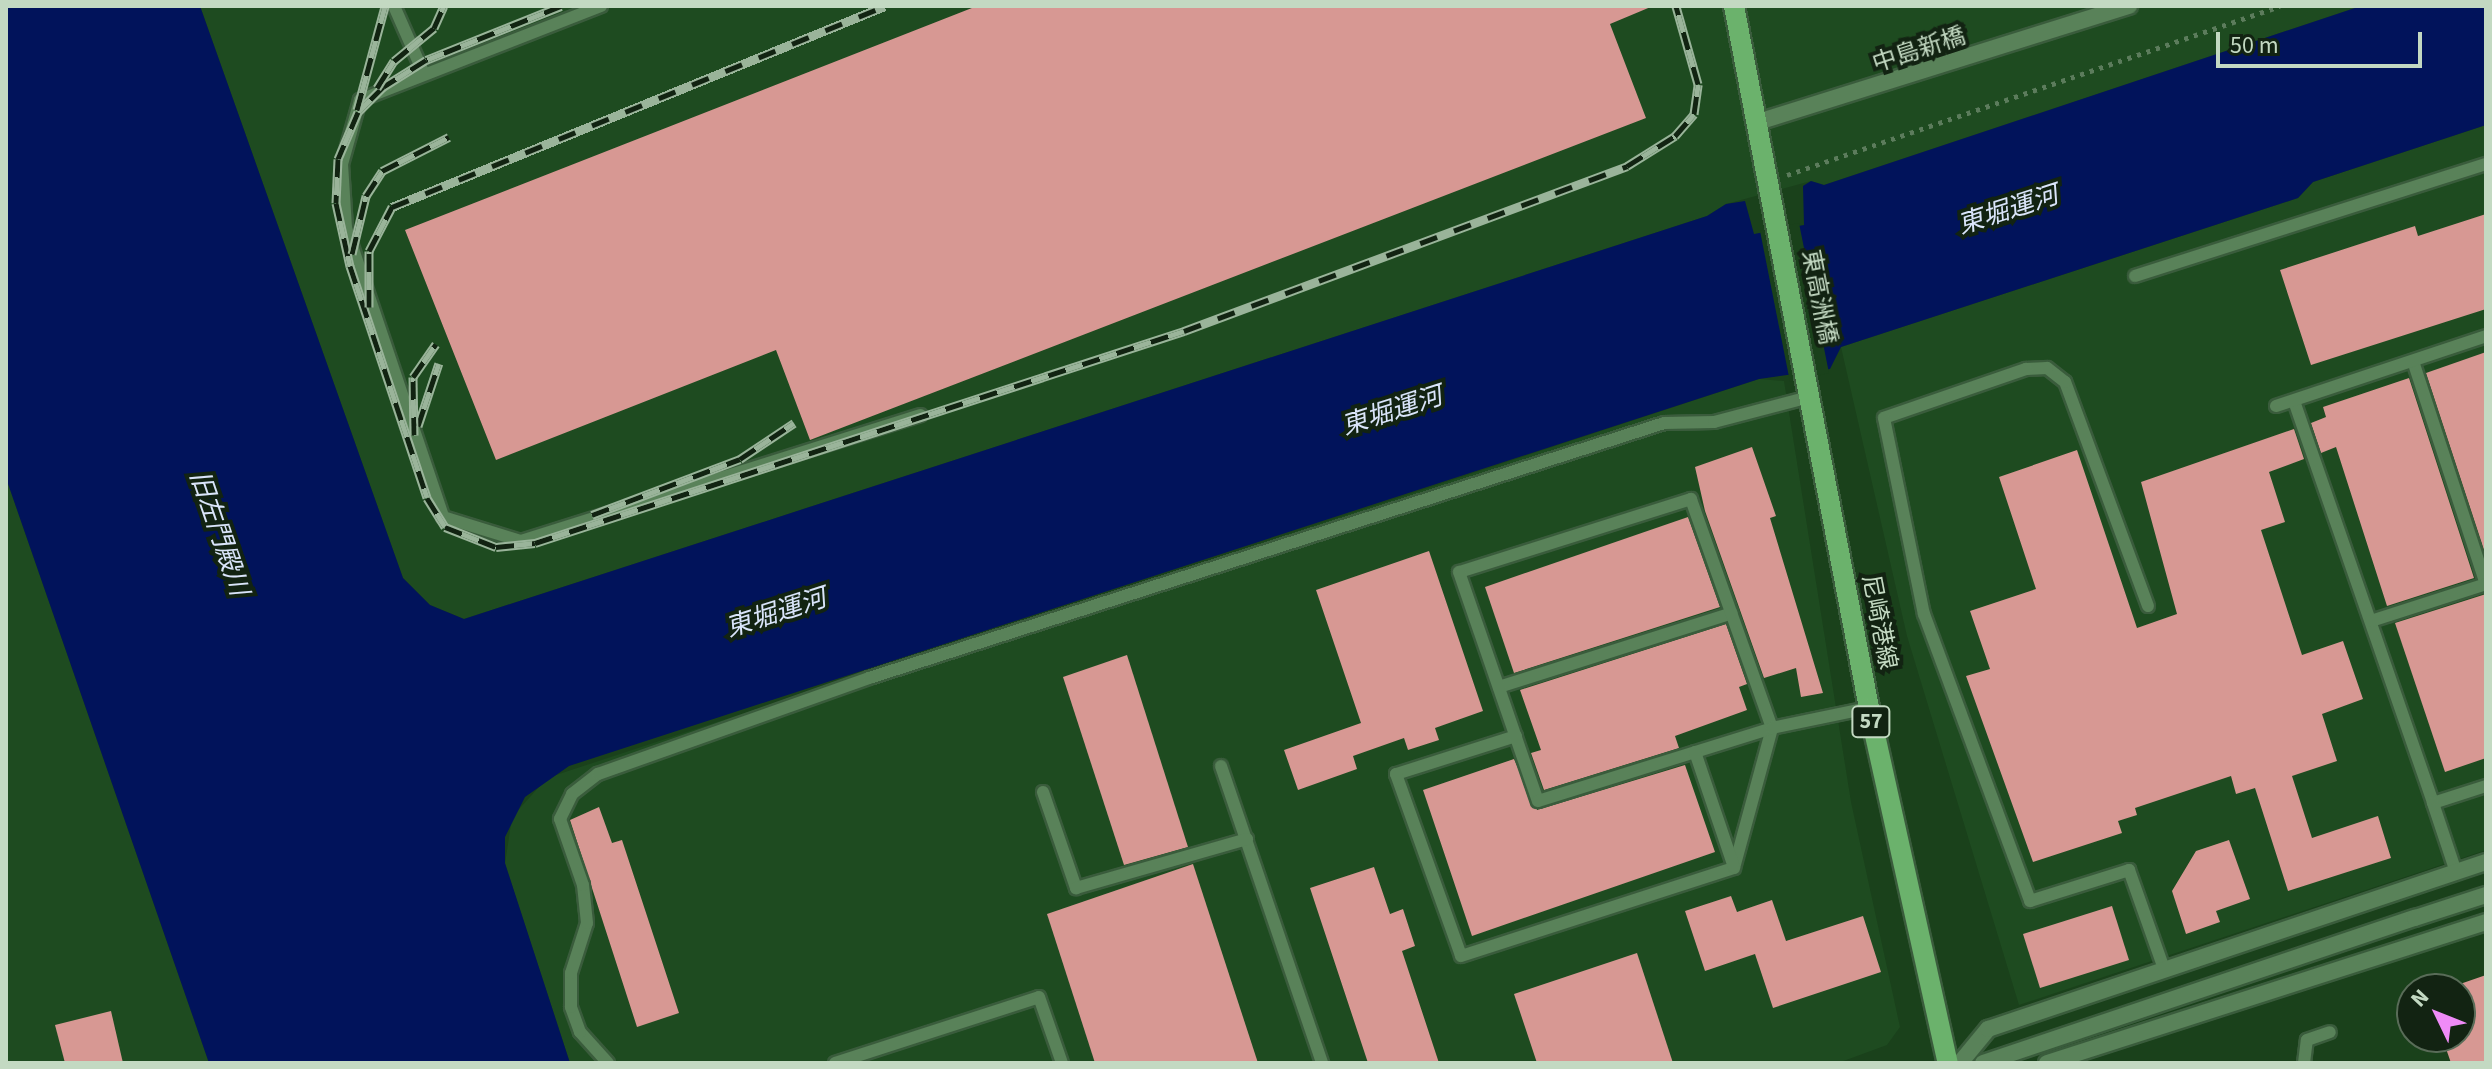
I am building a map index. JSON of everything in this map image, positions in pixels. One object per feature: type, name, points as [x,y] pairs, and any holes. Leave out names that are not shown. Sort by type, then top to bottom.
[{"type":"main road","name":"57","points":[[1734,6],[1768,181]]},
{"type":"main road","name":"東高洲橋","points":[[1768,181],[1808,387]]},
{"type":"main road","name":"尼崎港線","points":[[1808,387],[1869,708],[1948,1063]]},
{"type":"street","name":"中島新橋","points":[[1758,122],[1861,95],[2129,6]]},
{"type":"street","points":[[1960,1063],[1988,1029],[2486,862]]},
{"type":"street","points":[[1983,1063],[2486,895]]},
{"type":"street","points":[[2047,1063],[2486,922]]},
{"type":"lane","points":[[394,6],[424,74]]},
{"type":"lane","points":[[601,6],[360,100],[342,164],[346,228],[443,517],[521,541],[921,415]]},
{"type":"lane","points":[[2135,276],[2486,164]]},
{"type":"lane","points":[[2276,406],[2486,336]]},
{"type":"lane","points":[[2371,621],[2486,584],[2413,361]]},
{"type":"lane","points":[[2148,606],[2065,382],[2047,368],[2026,369],[1884,418],[1924,614],[2030,901],[2129,870],[2164,969]]},
{"type":"lane","points":[[608,1063],[580,1032],[571,1007],[571,973],[587,923],[583,885],[560,819],[572,794],[598,774],[869,678],[1664,423],[1714,422],[1808,387]]},
{"type":"lane","points":[[2294,401],[2456,872]]},
{"type":"lane","points":[[1734,868],[1772,728],[1691,499],[1459,572],[1538,801],[1772,728],[1869,708]]},
{"type":"lane","points":[[1499,687],[1732,613]]},
{"type":"lane","points":[[1516,736],[1396,774],[1461,956],[1734,868]]},
{"type":"lane","points":[[1695,752],[1734,868]]},
{"type":"lane","points":[[1221,766],[1322,1063]]},
{"type":"lane","points":[[2433,803],[2486,786]]},
{"type":"lane","points":[[1043,792],[1076,888],[1247,839]]},
{"type":"lane","points":[[835,1063],[1039,997],[1062,1063]]},
{"type":"lane","points":[[2304,1063],[2307,1040],[2330,1032]]},
{"type":"path","points":[[1768,181],[2280,6]]},
{"type":"shaded area","points":[[200,6],[2361,6],[1824,185],[1811,181],[1726,204],[1707,216],[464,619],[430,605],[403,578]]},
{"type":"shaded area","points":[[2486,125],[2486,850],[2019,1005],[1907,636],[1841,347],[2298,198],[2313,182]]},
{"type":"shaded area","points":[[1759,379],[1784,381],[1851,802],[1900,1027],[1887,1045],[1838,1063],[570,1063],[505,864],[512,817],[547,778]]},
{"type":"shaded area","points":[[6,478],[209,1063],[6,1063]]},
{"type":"water","points":[[6,6],[200,6],[403,578],[430,605],[464,619],[1707,216],[1726,204],[1745,201],[1754,234],[1804,225],[1803,186],[1811,181],[1824,185],[2361,6],[2486,6],[2486,125],[2313,182],[2298,198],[1841,347],[1830,369],[1759,379],[569,766],[525,797],[505,837],[505,863],[570,1063],[209,1063],[6,478]]},
{"type":"pier","points":[[1799,223],[1829,373],[1790,382],[1760,231]]},
{"type":"building","points":[[977,6],[1653,6],[1610,24],[1646,118],[810,440],[776,350],[496,460],[405,230]]},
{"type":"building","points":[[2486,214],[2486,309],[2311,365],[2280,270],[2415,226],[2418,236]]},
{"type":"building","points":[[2486,352],[2486,556],[2426,373]]},
{"type":"building","points":[[2409,378],[2474,578],[2387,606],[2336,447],[2321,453],[2311,423],[2326,417],[2323,407]]},
{"type":"building","points":[[2294,429],[2304,459],[2269,472],[2285,522],[2261,530],[2302,655],[2343,641],[2363,699],[2322,714],[2337,761],[2292,776],[2312,838],[2378,816],[2391,858],[2288,891],[2255,788],[2236,794],[2231,776],[2135,808],[2137,815],[2118,821],[2122,833],[2033,862],[1966,676],[1990,669],[1970,611],[2036,589],[1999,477],[2077,450],[2137,628],[2177,614],[2141,482]]},
{"type":"building","points":[[1752,447],[1776,516],[1770,518],[1823,693],[1801,697],[1796,668],[1764,678],[1705,511],[1695,467]]},
{"type":"building","points":[[1688,517],[1720,607],[1514,673],[1485,587]]},
{"type":"building","points":[[1429,551],[1483,711],[1435,728],[1439,740],[1408,750],[1404,738],[1353,756],[1357,769],[1298,790],[1284,750],[1361,723],[1316,590]]},
{"type":"building","points":[[2486,594],[2486,758],[2445,772],[2395,623]]},
{"type":"building","points":[[1726,624],[1747,684],[1739,687],[1747,710],[1675,736],[1679,748],[1544,790],[1531,753],[1541,750],[1520,690]]},
{"type":"building","points":[[1127,655],[1188,847],[1124,865],[1063,677]]},
{"type":"building","points":[[1514,759],[1537,810],[1685,765],[1715,852],[1472,936],[1423,790]]},
{"type":"building","points":[[599,807],[612,843],[622,840],[679,1013],[637,1027],[570,820]]},
{"type":"building","points":[[2229,840],[2250,899],[2216,911],[2220,922],[2186,934],[2172,891],[2196,851]]},
{"type":"building","points":[[1193,864],[1258,1063],[1095,1063],[1047,914]]},
{"type":"building","points":[[1374,867],[1390,914],[1403,909],[1415,946],[1402,951],[1439,1063],[1368,1063],[1310,888]]},
{"type":"building","points":[[1731,896],[1737,912],[1772,900],[1786,941],[1863,916],[1881,972],[1773,1008],[1755,954],[1705,971],[1685,911]]},
{"type":"building","points":[[2112,906],[2129,960],[2040,988],[2023,934]]},
{"type":"building","points":[[1637,953],[1673,1063],[1537,1063],[1514,994]]},
{"type":"building","points":[[2486,975],[2486,1063],[2451,1063],[2448,1053],[2476,1053],[2476,978]]},
{"type":"building","points":[[111,1011],[123,1063],[65,1063],[55,1025]]},
{"type":"railway","points":[[357,110],[385,6]]},
{"type":"railway","points":[[377,88],[394,61],[434,28],[444,6]]},
{"type":"railway","points":[[561,6],[426,60],[383,87],[358,112],[338,159],[336,203],[350,266],[427,498],[445,527],[496,547],[535,543],[1184,331],[1627,166],[1675,136],[1694,114],[1698,84],[1676,6]]},
{"type":"railway","points":[[369,307],[369,251],[392,207],[885,6]]},
{"type":"railway","points":[[352,254],[366,196],[382,171],[449,137]]},
{"type":"railway","points":[[414,435],[413,377],[436,344]]},
{"type":"railway","points":[[418,426],[439,363]]},
{"type":"railway","points":[[592,515],[740,459],[794,423]]},
{"type":"water label","name":"東堀運河","points":[[2008,210]]},
{"type":"water label","name":"東堀運河","points":[[1392,411]]},
{"type":"water label","name":"旧左門殿川","points":[[219,533]]},
{"type":"water label","name":"東堀運河","points":[[776,613]]}]
